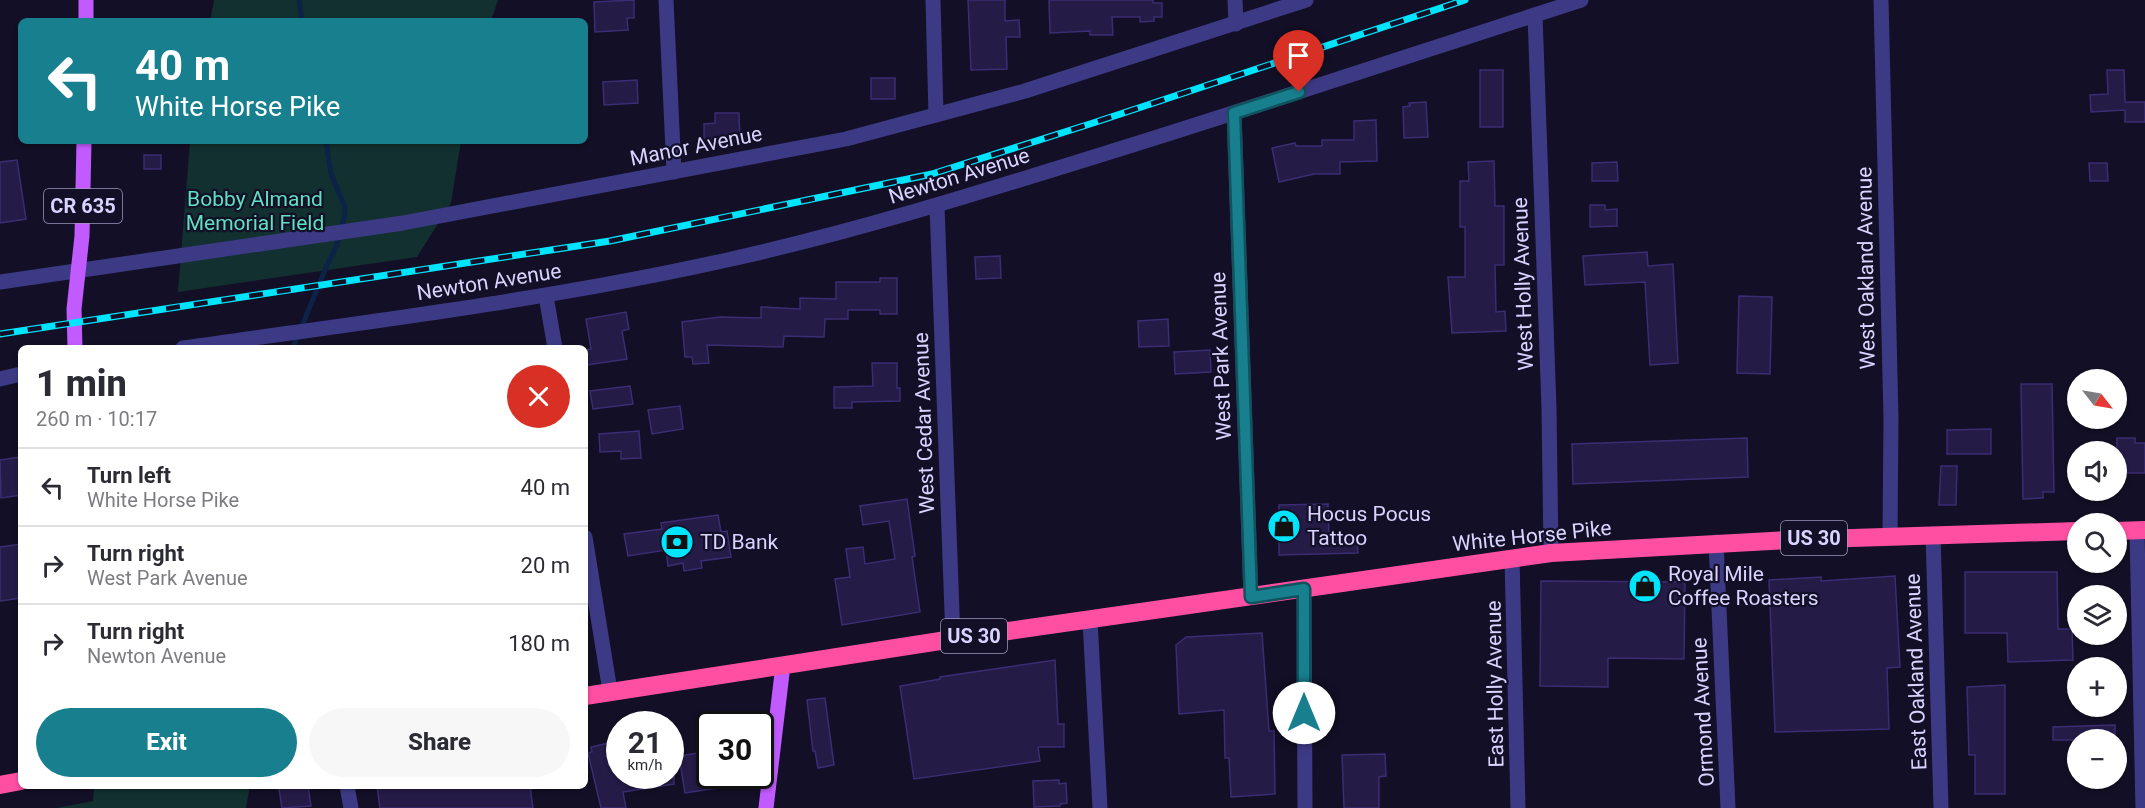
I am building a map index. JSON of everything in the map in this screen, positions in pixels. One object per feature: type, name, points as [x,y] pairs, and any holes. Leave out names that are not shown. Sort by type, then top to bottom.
[{"type":"highway","name":"White Horse Pike","points":[[783,665],[1551,553],[1716,542],[2067,531]]},
{"type":"highway","name":"US 30","points":[[588,695],[783,665]]},
{"type":"highway","points":[[0,785],[18,782]]},
{"type":"main road","points":[[86,0],[86,18]]},
{"type":"main road","name":"CR 635","points":[[75,345],[74,309],[82,236],[84,144]]},
{"type":"main road","points":[[766,808],[783,665]]},
{"type":"street","points":[[666,0],[674,172]]},
{"type":"street","points":[[933,0],[936,115]]},
{"type":"street","points":[[1235,0],[1236,24]]},
{"type":"street","name":"Manor Avenue","points":[[0,282],[403,223],[846,139],[1025,91],[1306,0]]},
{"type":"street","name":"Newton Avenue","points":[[205,345],[546,296],[726,260],[833,234],[937,206],[1234,113],[1581,0]]},
{"type":"street","name":"West Oakland Avenue","points":[[1881,0],[1891,418],[1890,536]]},
{"type":"street","name":"West Holly Avenue","points":[[1535,15],[1549,408],[1551,553]]},
{"type":"street","name":"West Park Avenue","points":[[1234,113],[1251,597]]},
{"type":"street","name":"West Cedar Avenue","points":[[937,206],[953,639]]},
{"type":"street","points":[[546,296],[554,345]]},
{"type":"street","points":[[0,379],[18,375]]},
{"type":"street","points":[[2141,530],[2143,808]]},
{"type":"street","name":"East Oakland Avenue","points":[[1933,534],[1941,808]]},
{"type":"street","name":"Ormond Avenue","points":[[1716,542],[1728,808]]},
{"type":"street","points":[[588,555],[610,691]]},
{"type":"street","name":"East Holly Avenue","points":[[1512,558],[1518,808]]},
{"type":"street","points":[[1304,589],[1305,808]]},
{"type":"street","points":[[1089,620],[1100,808]]},
{"type":"street","points":[[348,789],[351,808]]},
{"type":"green space","points":[[214,0],[498,0],[492,18],[211,18]]},
{"type":"green space","name":"Bobby Almand Memorial Field","points":[[190,144],[461,144],[451,203],[417,257],[178,292]]},
{"type":"green space","points":[[94,789],[249,789],[246,808],[57,808],[93,801]]},
{"type":"building","points":[[634,0],[634,18],[627,18],[628,30],[595,32],[594,2]]},
{"type":"building","points":[[968,0],[1005,0],[1005,21],[1019,20],[1020,37],[1006,37],[1007,69],[971,70]]},
{"type":"building","points":[[1049,0],[1153,0],[1153,3],[1162,3],[1162,17],[1154,17],[1154,21],[1140,22],[1140,17],[1112,17],[1113,35],[1090,35],[1090,31],[1050,33]]},
{"type":"building","points":[[1480,70],[1503,70],[1503,127],[1480,127]]},
{"type":"building","points":[[2107,70],[2124,70],[2125,102],[2145,102],[2145,122],[2125,122],[2125,110],[2091,112],[2090,95],[2108,94]]},
{"type":"building","points":[[871,78],[895,78],[895,99],[871,99]]},
{"type":"building","points":[[637,80],[638,103],[604,105],[603,82]]},
{"type":"building","points":[[1426,102],[1428,137],[1404,138],[1403,107],[1410,106],[1409,103]]},
{"type":"building","points":[[715,113],[739,113],[740,140],[704,141],[704,124],[715,123]]},
{"type":"building","points":[[1376,120],[1377,161],[1340,162],[1340,174],[1314,174],[1279,182],[1272,148],[1295,143],[1296,146],[1322,146],[1322,140],[1354,140],[1354,121]]},
{"type":"building","points":[[144,155],[161,155],[161,169],[144,169]]},
{"type":"building","points":[[17,160],[26,219],[0,223],[0,162]]},
{"type":"building","points":[[1494,161],[1495,206],[1504,206],[1504,265],[1495,265],[1496,312],[1505,311],[1506,331],[1452,333],[1448,277],[1465,277],[1465,227],[1460,227],[1460,181],[1469,181],[1468,162]]},
{"type":"building","points":[[1617,162],[1618,181],[1592,181],[1592,163]]},
{"type":"building","points":[[2089,163],[2107,163],[2108,181],[2090,181]]},
{"type":"building","points":[[1590,205],[1605,205],[1605,210],[1617,209],[1617,226],[1590,227]]},
{"type":"building","points":[[1647,252],[1648,266],[1673,264],[1678,363],[1650,365],[1645,282],[1585,285],[1583,256]]},
{"type":"building","points":[[1000,256],[1001,278],[976,279],[975,257]]},
{"type":"building","points":[[880,278],[897,278],[897,314],[880,314],[880,310],[848,310],[848,319],[825,319],[824,337],[784,336],[783,347],[707,345],[709,363],[693,364],[692,357],[685,357],[682,322],[720,317],[761,318],[761,307],[800,309],[800,298],[836,299],[836,282],[880,282]]},
{"type":"building","points":[[1739,296],[1772,297],[1770,374],[1737,373]]},
{"type":"building","points":[[626,312],[629,329],[622,331],[627,359],[588,365],[588,350],[591,349],[586,319]]},
{"type":"building","points":[[1168,319],[1169,346],[1139,347],[1138,321]]},
{"type":"building","points":[[1210,350],[1211,372],[1175,374],[1174,352]]},
{"type":"building","points":[[872,363],[897,363],[897,388],[900,388],[900,401],[852,402],[852,408],[834,408],[834,387],[873,386]]},
{"type":"building","points":[[2021,384],[2052,384],[2054,492],[2043,492],[2043,498],[2023,499]]},
{"type":"building","points":[[630,386],[633,404],[593,409],[590,391]]},
{"type":"building","points":[[680,406],[683,429],[652,434],[648,410]]},
{"type":"building","points":[[1991,429],[1991,454],[1947,454],[1947,430]]},
{"type":"building","points":[[639,431],[641,458],[621,459],[621,451],[600,452],[599,434]]},
{"type":"building","points":[[1747,438],[1748,477],[1573,484],[1572,444]]},
{"type":"building","points":[[2117,438],[2135,438],[2135,443],[2145,443],[2145,473],[2127,473],[2127,441],[2117,441]]},
{"type":"building","points":[[18,457],[18,495],[1,498],[0,460]]},
{"type":"building","points":[[1941,466],[1957,466],[1956,505],[1939,505]]},
{"type":"building","points":[[907,499],[920,612],[842,625],[835,579],[850,577],[846,549],[863,547],[865,564],[895,559],[889,521],[863,525],[860,506]]},
{"type":"building","points":[[1328,504],[1329,540],[1357,540],[1358,553],[1279,555],[1279,505]]},
{"type":"building","name":"TD Bank","points":[[718,515],[721,532],[727,531],[731,557],[701,561],[702,568],[684,571],[683,563],[668,566],[666,550],[628,556],[624,534],[662,529],[661,523]]},
{"type":"building","points":[[18,544],[18,598],[0,601],[0,547]]},
{"type":"building","points":[[1965,572],[2057,572],[2058,629],[2067,629],[2067,645],[2073,645],[2073,657],[2067,657],[2067,660],[2008,662],[2007,633],[1965,633]]},
{"type":"building","points":[[1895,576],[1900,667],[1887,668],[1889,729],[1775,732],[1769,580],[1821,577],[1821,581]]},
{"type":"building","points":[[1541,581],[1685,582],[1684,659],[1608,658],[1608,687],[1540,686]]},
{"type":"building","points":[[1262,633],[1269,731],[1274,731],[1275,794],[1231,797],[1229,758],[1225,758],[1224,710],[1179,714],[1176,645],[1186,637]]},
{"type":"building","points":[[1055,660],[1058,724],[1064,724],[1064,747],[1038,747],[1040,761],[914,779],[900,686],[940,679],[940,677]]},
{"type":"building","points":[[2005,685],[2005,794],[1975,794],[1975,755],[1969,755],[1967,687]]},
{"type":"building","points":[[825,698],[834,765],[818,768],[815,751],[813,751],[807,700]]},
{"type":"building","points":[[2115,725],[2115,729],[2067,729],[2067,740],[2053,740],[2053,727]]},
{"type":"building","points":[[606,744],[606,789],[642,789],[623,792],[626,808],[601,808],[588,753],[592,752],[591,747]]},
{"type":"building","points":[[696,753],[696,789],[711,789],[685,793],[684,755]]},
{"type":"building","points":[[1385,754],[1386,776],[1379,777],[1379,808],[1344,808],[1342,755]]},
{"type":"building","points":[[1059,780],[1059,784],[1066,783],[1067,803],[1060,804],[1060,806],[1034,807],[1033,781]]},
{"type":"building","points":[[279,789],[308,789],[311,806],[282,808]]},
{"type":"building","points":[[377,789],[530,789],[533,808],[380,808]]},
{"type":"waterway","points":[[299,0],[302,18]]},
{"type":"waterway","points":[[294,345],[337,245],[344,219],[345,207],[331,174],[326,144]]},
{"type":"railway","points":[[0,334],[610,241],[932,174],[1465,0]]},
{"type":"place","name":"Hocus Pocus Tattoo","points":[[1284,526]]},
{"type":"place","name":"TD Bank","points":[[677,542]]},
{"type":"place","name":"Royal Mile Coffee Roasters","points":[[1645,586]]},
{"type":"route","points":[[1299,92],[1234,113],[1251,597],[1304,589],[1304,713]]}]
